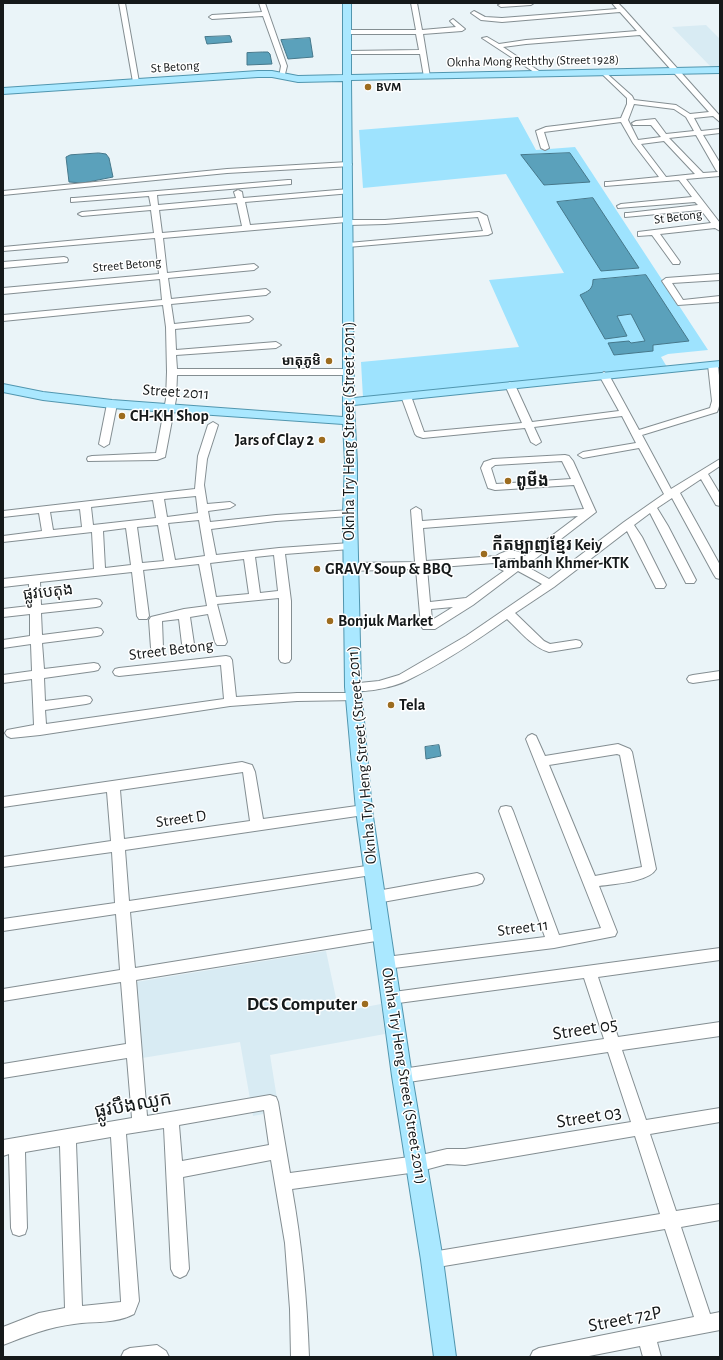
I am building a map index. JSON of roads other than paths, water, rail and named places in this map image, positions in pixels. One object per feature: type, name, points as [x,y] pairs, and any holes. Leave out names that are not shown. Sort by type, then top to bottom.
[{"type":"main road","name":"Oknha Try Heng Street (Street 2011)","points":[[347,3],[349,191],[348,421],[351,463],[350,567],[354,692],[364,810],[402,1076],[432,1260],[445,1357]]},
{"type":"main road","name":"Oknha Mong Reththy (Street 1928)","points":[[348,78],[720,70]]},
{"type":"main road","name":"St Betong","points":[[3,91],[258,74],[272,74],[298,79],[348,78]]},
{"type":"main road","points":[[348,402],[716,364]]},
{"type":"main road","name":"Street 2011","points":[[3,388],[43,396],[112,404],[348,421]]},
{"type":"street","points":[[122,3],[136,82]]},
{"type":"street","points":[[262,3],[284,66],[282,76]]},
{"type":"street","points":[[414,3],[427,77]]},
{"type":"street","points":[[500,4],[531,3]]},
{"type":"street","points":[[615,3],[720,120]]},
{"type":"street","points":[[500,4],[510,18]]},
{"type":"street","points":[[474,12],[485,20],[622,10]]},
{"type":"street","points":[[212,17],[266,14]]},
{"type":"street","points":[[348,32],[419,32],[462,29],[453,21]]},
{"type":"street","points":[[498,46],[533,41],[641,33]]},
{"type":"street","points":[[485,38],[540,74]]},
{"type":"street","points":[[348,53],[397,49],[422,52]]},
{"type":"street","points":[[604,73],[630,97],[632,102],[624,120]]},
{"type":"street","points":[[632,102],[676,107],[689,116],[720,170]]},
{"type":"street","points":[[689,116],[715,114]]},
{"type":"street","points":[[624,120],[632,135],[664,179]]},
{"type":"street","points":[[545,148],[540,131],[546,129],[624,120]]},
{"type":"street","points":[[636,123],[653,122],[701,176]]},
{"type":"street","points":[[637,142],[665,137],[720,131]]},
{"type":"street","points":[[3,193],[219,171],[348,164]]},
{"type":"street","points":[[608,184],[720,174]]},
{"type":"street","points":[[681,178],[719,227]]},
{"type":"street","points":[[235,182],[247,228]]},
{"type":"street","points":[[74,200],[153,193],[235,182],[288,182]]},
{"type":"street","points":[[82,214],[349,191]]},
{"type":"street","points":[[92,459],[160,456],[169,408],[172,372],[170,327],[153,193]]},
{"type":"street","points":[[621,206],[698,199]]},
{"type":"street","points":[[628,215],[704,207]]},
{"type":"street","points":[[3,249],[247,228],[349,221],[384,222],[479,214],[483,216],[488,233],[348,245]]},
{"type":"street","name":"St Betong","points":[[641,234],[719,227]]},
{"type":"street","points":[[654,232],[676,262]]},
{"type":"street","points":[[3,265],[64,260]]},
{"type":"street","name":"Street Betong","points":[[3,291],[254,268]]},
{"type":"street","points":[[720,277],[666,281],[681,303],[720,299]]},
{"type":"street","points":[[3,318],[266,292]]},
{"type":"street","points":[[170,327],[249,319]]},
{"type":"street","points":[[170,353],[276,345]]},
{"type":"street","points":[[636,434],[714,410],[717,401],[716,364]]},
{"type":"street","points":[[172,372],[349,372]]},
{"type":"street","points":[[604,375],[642,445],[720,575]]},
{"type":"street","points":[[510,385],[536,442]]},
{"type":"street","points":[[406,396],[420,434],[423,436],[624,413]]},
{"type":"street","points":[[104,444],[112,404]]},
{"type":"street","points":[[213,425],[213,435],[208,441],[203,457],[199,485],[204,517],[212,605],[221,642]]},
{"type":"street","points":[[583,455],[642,445]]},
{"type":"street","points":[[577,482],[495,487],[492,486],[486,468],[488,464],[493,462],[565,458],[568,461],[591,512]]},
{"type":"street","points":[[11,733],[230,702],[354,692],[403,678],[470,639],[550,584],[651,507],[720,462]]},
{"type":"street","points":[[702,473],[720,503]]},
{"type":"street","points":[[3,514],[200,492]]},
{"type":"street","points":[[158,497],[170,564]]},
{"type":"street","points":[[85,505],[92,529],[100,572]]},
{"type":"street","points":[[204,517],[230,505]]},
{"type":"street","points":[[651,507],[690,580]]},
{"type":"street","points":[[44,509],[48,534]]},
{"type":"street","points":[[416,510],[424,606],[427,625],[431,626],[469,602],[591,512]]},
{"type":"street","points":[[417,525],[591,512]]},
{"type":"street","points":[[3,539],[204,517],[276,518],[350,513]]},
{"type":"street","points":[[561,514],[566,531]]},
{"type":"street","points":[[131,524],[143,616]]},
{"type":"street","points":[[628,524],[637,537],[660,585]]},
{"type":"street","points":[[3,583],[250,554],[350,546]]},
{"type":"street","points":[[279,551],[284,594],[284,659]]},
{"type":"street","points":[[250,554],[254,597]]},
{"type":"street","points":[[350,567],[421,565],[499,559],[507,554],[515,554],[521,557],[519,566]]},
{"type":"street","points":[[519,566],[550,584]]},
{"type":"street","points":[[34,580],[40,730]]},
{"type":"street","points":[[157,648],[155,620],[159,618],[212,605],[254,597],[284,594]]},
{"type":"street","points":[[424,606],[469,602]]},
{"type":"street","name":"ផ្លូវបេតុង","points":[[3,614],[96,603]]},
{"type":"street","points":[[184,613],[188,644]]},
{"type":"street","points":[[508,613],[540,644],[549,648],[576,644]]},
{"type":"street","points":[[3,644],[97,632]]},
{"type":"street","name":"Street Betong","points":[[119,672],[226,660],[230,702]]},
{"type":"street","points":[[3,678],[94,667]]},
{"type":"street","points":[[693,679],[719,678]]},
{"type":"street","points":[[39,706],[86,700]]},
{"type":"street","name":"Street 11","points":[[386,963],[554,942],[610,932],[532,739]]},
{"type":"street","points":[[541,762],[618,748],[626,752],[649,869],[643,873],[591,882]]},
{"type":"street","points":[[3,802],[242,767],[247,768],[249,772],[257,826]]},
{"type":"street","points":[[113,786],[140,1124]]},
{"type":"street","name":"Street D","points":[[3,862],[364,810]]},
{"type":"street","points":[[506,812],[554,942]]},
{"type":"street","points":[[3,925],[373,870]]},
{"type":"street","points":[[377,898],[477,879]]},
{"type":"street","points":[[3,995],[382,934]]},
{"type":"street","points":[[391,998],[720,954]]},
{"type":"street","points":[[589,972],[670,1220],[712,1323]]},
{"type":"street","name":"Street 05","points":[[402,1076],[720,1029]]},
{"type":"street","points":[[3,1071],[134,1050]]},
{"type":"street","name":"ផ្លូវបឹងឈូក","points":[[10,1147],[270,1102],[278,1151]]},
{"type":"street","name":"Street 03","points":[[284,1182],[417,1164],[461,1162],[465,1158],[720,1115]]},
{"type":"street","points":[[171,1119],[176,1170],[180,1269]]},
{"type":"street","points":[[3,1336],[29,1325],[74,1315],[122,1311],[128,1308],[130,1300],[118,1128]]},
{"type":"street","points":[[68,1136],[74,1315]]},
{"type":"street","points":[[10,1147],[19,1228]]},
{"type":"street","points":[[176,1170],[278,1151],[294,1251],[299,1309],[300,1357]]},
{"type":"street","points":[[432,1260],[720,1212]]},
{"type":"street","name":"Street 72P","points":[[539,1357],[712,1323]]},
{"type":"street","points":[[647,1336],[652,1357]]},
{"type":"street","points":[[130,1357],[157,1354],[160,1357]]},
{"type":"place","name":"BVM","points":[[368,87]]},
{"type":"place","name":"មាតុភូមិ","points":[[329,361]]},
{"type":"place","name":"CH-KH Shop","points":[[122,416]]},
{"type":"place","name":"Jars of Clay 2","points":[[322,440]]},
{"type":"place","name":"ពូមីង","points":[[508,481]]},
{"type":"place","name":"កីតម្បាញខ្មែរ Keiy Tambanh Khmer-KTK","points":[[484,554]]},
{"type":"place","name":"GRAVY Soup & BBQ","points":[[317,569]]},
{"type":"place","name":"Bonjuk Market","points":[[330,621]]},
{"type":"place","name":"Tela","points":[[391,705]]},
{"type":"place","name":"DCS Computer","points":[[365,1004]]}]
